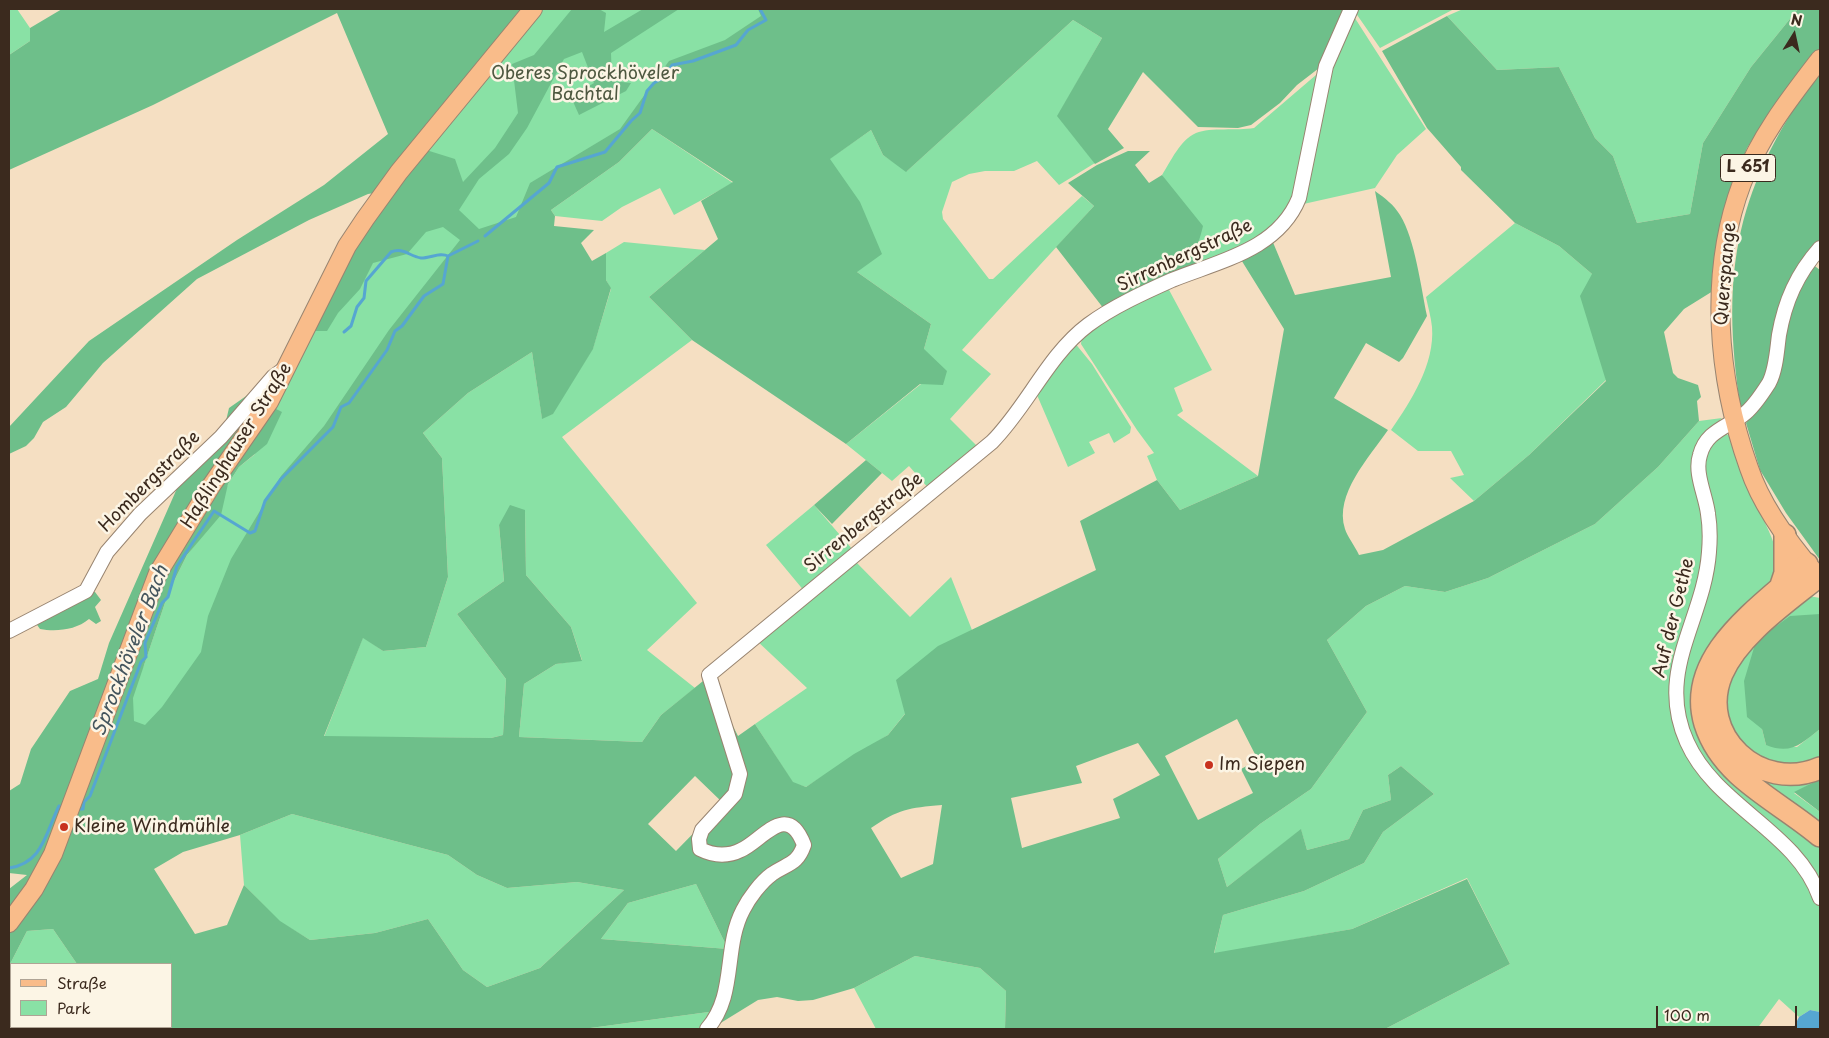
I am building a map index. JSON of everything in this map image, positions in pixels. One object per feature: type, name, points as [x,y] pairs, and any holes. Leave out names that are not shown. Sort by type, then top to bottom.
[{"type":"highway","points":[[1779,591],[1784,573],[1785,535]]},
{"type":"highway","points":[[1815,573],[1779,591],[1731,634],[1717,652],[1704,684],[1702,701],[1704,719],[1712,741],[1737,774],[1820,836]]},
{"type":"highway","points":[[1815,573],[1740,646],[1721,676],[1716,704],[1721,729],[1728,742],[1743,757],[1760,769],[1789,775],[1804,774],[1820,768]]},
{"type":"main road","name":"Haßlinghauser Straße","points":[[9,922],[34,888],[53,854],[158,573],[211,486],[269,402],[339,262],[364,219],[533,9]]},
{"type":"main road","name":"Querspange","points":[[1815,573],[1785,535],[1749,470],[1734,419],[1723,357],[1720,316],[1730,223],[1745,174],[1768,130],[1820,59]]},
{"type":"street","name":"Sirrenbergstraße","points":[[707,1029],[718,1017],[725,998],[731,953],[742,911],[771,875],[800,857],[804,845],[801,836],[792,827],[778,824],[742,850],[723,855],[711,854],[700,849],[699,839],[702,830],[735,794],[740,774],[709,675],[992,442],[1010,424],[1072,338],[1089,324],[1171,281],[1241,254],[1261,244],[1284,222],[1295,208],[1299,198],[1326,66],[1351,9]]},
{"type":"street","name":"Auf der Gethe","points":[[1820,248],[1807,263],[1789,293],[1770,381],[1760,398],[1743,415],[1709,436],[1699,457],[1698,465],[1708,514],[1709,552],[1701,598],[1685,638],[1676,674],[1675,689],[1678,714],[1685,738],[1701,767],[1727,796],[1799,858],[1820,898]]},
{"type":"street","name":"Hombergstraße","points":[[9,632],[86,591],[107,552],[140,514],[220,437],[273,377],[288,365]]},
{"type":"green space","points":[[9,9],[17,9],[30,28],[30,41],[9,55]]},
{"type":"green space","points":[[62,9],[527,9],[380,192],[368,194],[309,220],[197,279],[103,363],[66,407],[43,422],[34,438],[26,446],[9,454],[9,427],[89,341],[237,240],[324,185],[388,134],[337,13],[153,105],[9,170],[9,55],[30,41],[30,28]]},
{"type":"green space","name":"Oberes Sprockhöveler Bachtal","points":[[539,9],[806,9],[554,197],[209,657],[94,798],[136,680],[144,665],[169,591],[187,555],[213,522],[228,484],[239,467],[254,455],[281,412],[270,405],[423,149]]},
{"type":"green space","points":[[572,9],[599,9],[606,13],[604,32],[643,9],[679,9],[611,53],[612,81],[631,83],[626,91],[579,115],[571,97],[594,83],[582,52],[564,59],[527,128],[509,154],[479,179],[459,210],[479,229],[516,217],[530,183],[620,129],[669,61],[725,40],[761,16],[758,9],[1348,9],[1323,65],[1297,85],[1280,103],[1251,125],[1238,128],[1198,127],[1143,72],[1108,129],[1124,148],[1095,164],[1057,116],[1102,38],[1073,20],[906,172],[883,155],[871,130],[830,159],[860,202],[882,254],[857,272],[931,324],[924,349],[947,371],[943,385],[920,384],[846,444],[692,340],[649,297],[718,239],[701,201],[733,182],[652,129],[619,162],[551,210],[555,216],[554,226],[594,230],[581,243],[592,261],[606,253],[606,280],[611,288],[593,349],[553,414],[542,419],[532,352],[468,393],[423,433],[442,458],[448,577],[426,647],[383,651],[363,638],[324,736],[491,738],[503,735],[506,679],[457,614],[504,581],[499,525],[510,505],[525,510],[526,575],[571,627],[582,661],[556,664],[524,684],[519,737],[642,742],[661,715],[708,677],[738,736],[755,724],[793,782],[806,787],[854,754],[888,735],[905,714],[896,680],[938,646],[1096,570],[1080,521],[1157,480],[1180,510],[1258,476],[1284,329],[1240,258],[1272,240],[1295,295],[1391,277],[1375,191],[1389,202],[1400,215],[1414,250],[1427,316],[1399,362],[1366,343],[1334,398],[1388,430],[1355,477],[1344,503],[1345,529],[1359,555],[1383,550],[1474,501],[1529,455],[1606,381],[1580,296],[1592,274],[1559,246],[1515,223],[1461,170],[1461,167],[1427,128],[1382,51],[1447,16],[1497,70],[1559,67],[1595,138],[1613,156],[1637,223],[1690,214],[1703,143],[1751,67],[1798,9],[1820,9],[1820,49],[1771,111],[1747,148],[1728,197],[1719,235],[1713,291],[1684,309],[1664,332],[1673,373],[1678,378],[1698,385],[1701,397],[1697,401],[1699,421],[1658,467],[1595,524],[1488,578],[1445,592],[1405,586],[1366,606],[1327,640],[1367,712],[1311,789],[1260,824],[1218,859],[1227,887],[1301,829],[1307,850],[1349,839],[1363,810],[1391,800],[1388,775],[1401,766],[1434,794],[1383,832],[1364,863],[1304,891],[1223,915],[1214,953],[1352,929],[1467,879],[1510,964],[1385,1029],[1005,1029],[1006,991],[980,968],[915,956],[854,988],[813,1000],[798,1001],[777,997],[758,1000],[719,1024],[724,1013],[716,1011],[583,1029],[141,1029],[140,1028],[172,1028],[172,963],[76,963],[53,929],[27,931],[9,966],[9,889],[27,875],[9,873],[9,791],[20,784],[31,749],[70,691],[98,679],[109,643],[182,477],[222,438],[229,408],[249,394],[282,412],[267,444],[239,467],[228,484],[221,515],[187,555],[169,591],[133,698],[134,721],[145,725],[162,707],[201,652],[208,616],[231,559],[281,476],[324,426],[389,330],[460,240],[443,227],[426,232],[407,254],[373,263],[360,289],[338,313],[327,331],[309,331],[351,249],[423,149],[455,159],[463,182],[495,148],[518,113],[512,64],[534,55]],"holes":[[[1237,719],[1258,760],[1241,769],[1253,793],[1198,820],[1165,756]],[[1138,743],[1160,775],[1113,799],[1120,818],[1022,848],[1011,798],[1082,783],[1076,766]],[[695,776],[723,803],[676,851],[648,824]],[[942,805],[933,864],[901,878],[871,828],[904,810]],[[292,814],[448,855],[477,875],[507,888],[577,882],[624,890],[540,968],[487,987],[463,970],[428,919],[375,933],[310,940],[280,921],[244,885],[227,925],[195,934],[154,869],[183,852],[240,835]],[[696,884],[728,949],[601,939],[628,903]]]},
{"type":"green space","points":[[1353,9],[1454,9],[1380,48]]},
{"type":"green space","points":[[1463,9],[1798,9],[1751,67],[1703,143],[1690,214],[1637,223],[1613,156],[1595,138],[1559,67],[1497,70],[1447,16]]},
{"type":"green space","points":[[1351,12],[1426,129],[1397,155],[1375,188],[1299,205],[1324,90]]},
{"type":"green space","points":[[1073,20],[1102,38],[1058,116],[1095,163],[1059,185],[1037,161],[1014,171],[985,171],[969,174],[952,182],[942,212],[943,219],[989,279],[993,279],[1082,196],[1094,206],[962,350],[991,374],[950,419],[980,449],[930,490],[909,466],[892,481],[846,444],[921,384],[924,349],[931,324],[857,272],[829,159],[871,130],[883,155],[907,171]]},
{"type":"green space","points":[[1323,69],[1295,201],[1267,234],[1235,252],[1196,264],[1194,252],[1200,243],[1162,175],[1176,151],[1190,136],[1202,131],[1254,128]]},
{"type":"green space","points":[[1820,70],[1820,245],[1806,261],[1768,379],[1741,410],[1732,314],[1734,271],[1741,230],[1753,191],[1770,152],[1792,112]]},
{"type":"green space","points":[[652,129],[733,183],[674,215],[660,188],[622,207],[602,221],[555,216],[551,210],[619,162]]},
{"type":"green space","points":[[1128,151],[1150,151],[1135,165],[1149,183],[1162,175],[1203,226],[1197,250],[1196,264],[1104,309],[1056,247],[1094,206],[1068,183],[1097,165]]},
{"type":"green space","points":[[1515,223],[1559,246],[1592,274],[1606,380],[1529,455],[1474,501],[1450,478],[1464,475],[1451,451],[1418,451],[1391,430],[1414,394],[1430,355],[1432,327],[1426,297]]},
{"type":"green space","points":[[624,242],[705,250],[649,297],[692,340],[562,437],[697,603],[647,650],[695,688],[661,715],[642,742],[519,737],[524,684],[556,664],[582,660],[571,627],[526,575],[525,510],[499,525],[504,581],[457,614],[506,679],[503,735],[491,738],[324,737],[363,637],[383,651],[426,647],[448,577],[442,458],[423,433],[468,393],[532,352],[542,418],[552,414],[593,348],[611,289],[606,280],[606,253]]},
{"type":"green space","points":[[1812,264],[1820,270],[1820,560],[1786,513],[1760,470],[1746,423],[1762,399],[1794,294]]},
{"type":"green space","points":[[1168,288],[1212,370],[1174,388],[1183,411],[1177,415],[1258,476],[1180,510],[1157,480],[1147,456],[1154,453],[1081,344],[1082,336],[1127,308]]},
{"type":"green space","points":[[1074,342],[1092,364],[1131,427],[1130,433],[1114,443],[1109,433],[1089,442],[1095,453],[1068,467],[1037,395]]},
{"type":"green space","points":[[1722,418],[1705,434],[1695,458],[1705,521],[1706,552],[1702,580],[1680,642],[1670,684],[1676,722],[1692,759],[1712,784],[1715,778],[1703,764],[1687,732],[1682,715],[1680,679],[1686,643],[1706,587],[1711,564],[1711,511],[1702,471],[1702,457],[1710,440],[1718,434],[1724,433],[1729,436],[1742,476],[1772,538],[1779,564],[1778,574],[1775,579],[1720,634],[1710,647],[1702,663],[1696,688],[1696,719],[1702,738],[1729,773],[1747,790],[1820,842],[1820,1012],[1810,1010],[1799,1017],[1779,999],[1757,1029],[1385,1029],[1510,964],[1467,878],[1352,929],[1214,954],[1223,915],[1304,891],[1364,863],[1383,832],[1434,794],[1401,766],[1388,775],[1391,800],[1363,810],[1349,839],[1307,850],[1301,830],[1227,887],[1218,859],[1260,824],[1311,789],[1367,712],[1327,640],[1366,606],[1405,586],[1445,592],[1488,578],[1595,524],[1658,467],[1699,421]]},
{"type":"green space","points":[[866,460],[882,473],[832,524],[814,505]]},
{"type":"green space","points":[[814,505],[853,550],[805,592],[766,545]]},
{"type":"green space","points":[[856,562],[910,617],[951,577],[972,630],[888,735],[806,787],[793,783],[755,724],[807,688],[755,639]]},
{"type":"green space","points":[[88,592],[95,592],[101,600],[95,607],[101,621],[96,624],[89,619],[72,628],[53,630],[40,629],[35,622]]},
{"type":"green space","points":[[1809,596],[1820,598],[1820,614],[1762,729],[1766,745],[1797,747],[1820,729],[1820,759],[1797,765],[1778,765],[1740,747],[1722,699],[1743,650]]},
{"type":"green space","points":[[1820,614],[1820,729],[1801,743],[1789,748],[1782,749],[1766,745],[1762,729],[1747,717],[1744,681],[1756,641],[1790,616]]},
{"type":"green space","points":[[1711,692],[1757,773],[1820,779],[1794,793],[1820,812],[1820,830],[1755,784]]},
{"type":"green space","points":[[1820,779],[1820,812],[1794,792]]},
{"type":"green space","points":[[292,814],[448,855],[477,875],[507,888],[577,882],[624,890],[540,968],[487,987],[463,970],[428,919],[375,933],[310,940],[280,922],[244,885],[240,835]]},
{"type":"green space","points":[[696,884],[728,949],[601,939],[628,903]]},
{"type":"green space","points":[[53,929],[76,963],[11,963],[27,931]]},
{"type":"green space","points":[[915,956],[980,968],[1006,991],[1005,1029],[876,1029],[854,988]]},
{"type":"green space","points":[[10,964],[10,1028],[141,1029],[9,1029]]},
{"type":"green space","points":[[716,1011],[704,1029],[583,1029]]},
{"type":"water","points":[[1810,1010],[1820,1012],[1820,1029],[1793,1029],[1799,1017]]},
{"type":"waterway","name":"Sprockhöveler Bach","points":[[485,236],[549,183],[557,167],[605,152],[640,113],[647,91],[654,83],[665,77],[672,65],[693,61],[736,45],[748,30],[766,20],[760,9]]},
{"type":"waterway","name":"Sprockhöveler Bach","points":[[80,809],[83,809],[84,802],[90,796],[141,662],[146,657],[145,643],[162,603],[168,597],[177,566],[214,511],[250,533],[255,531],[265,501],[281,479],[333,427],[341,407],[349,403],[387,350],[395,331],[402,326],[424,296],[443,284],[448,256],[478,241]]},
{"type":"waterway","points":[[344,332],[351,326],[357,307],[364,298],[366,281],[391,252],[403,251],[421,258],[448,256]]},
{"type":"waterway","name":"Sprockhöveler Bach","points":[[9,868],[20,865],[36,854],[46,837],[59,806],[63,807]]},
{"type":"place","name":"Im Siepen","points":[[1209,765]]},
{"type":"place","name":"Kleine Windmühle","points":[[64,827]]}]
